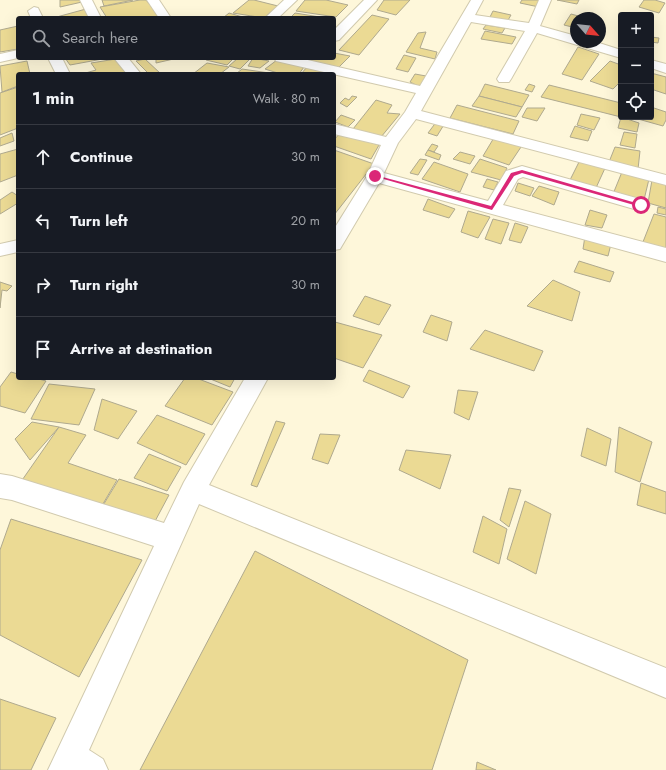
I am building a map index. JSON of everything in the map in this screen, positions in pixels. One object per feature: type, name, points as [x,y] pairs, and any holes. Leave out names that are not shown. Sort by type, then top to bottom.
[{"type":"street","points":[[86,0],[94,16]]},
{"type":"street","points":[[153,0],[164,16]]},
{"type":"street","points":[[273,16],[291,0]]},
{"type":"street","points":[[336,36],[371,0]]},
{"type":"street","points":[[336,241],[375,176],[390,143],[412,113],[477,0]]},
{"type":"street","points":[[504,79],[533,28],[545,0]]},
{"type":"street","points":[[466,17],[533,28],[570,38]]},
{"type":"street","points":[[602,48],[618,53]]},
{"type":"street","points":[[0,58],[16,54]]},
{"type":"street","points":[[56,60],[62,72]]},
{"type":"street","points":[[123,60],[132,72]]},
{"type":"street","points":[[290,60],[424,91]]},
{"type":"street","points":[[654,65],[666,69]]},
{"type":"street","points":[[412,113],[666,180]]},
{"type":"street","points":[[336,130],[390,143]]},
{"type":"street","points":[[492,208],[512,174],[522,172],[641,205]]},
{"type":"street","points":[[375,176],[666,254]]},
{"type":"street","points":[[0,250],[16,246]]},
{"type":"street","points":[[76,765],[170,538],[193,490],[256,380]]},
{"type":"street","points":[[0,486],[12,488],[170,538]]},
{"type":"street","points":[[193,490],[666,682]]},
{"type":"building","points":[[60,0],[80,0],[82,2],[60,7]]},
{"type":"building","points":[[102,0],[133,0],[104,6]]},
{"type":"building","points":[[146,0],[159,16],[106,16],[100,7]]},
{"type":"building","points":[[249,0],[278,6],[266,16],[252,16],[233,13]]},
{"type":"building","points":[[305,0],[326,0],[348,5],[336,17],[296,11]]},
{"type":"building","points":[[384,0],[410,0],[396,15],[377,10]]},
{"type":"building","points":[[522,0],[543,0],[539,7],[520,3]]},
{"type":"building","points":[[557,0],[579,0],[577,4]]},
{"type":"building","points":[[644,0],[655,0],[665,3],[659,13],[639,7]]},
{"type":"building","points":[[86,9],[90,16],[60,16]]},
{"type":"building","points":[[493,11],[511,15],[507,22],[489,19]]},
{"type":"building","points":[[229,13],[239,16],[225,16]]},
{"type":"building","points":[[295,13],[314,16],[292,16]]},
{"type":"building","points":[[372,15],[389,19],[359,55],[339,50]]},
{"type":"building","points":[[570,16],[570,26],[564,25]]},
{"type":"building","points":[[486,25],[505,28],[502,33],[483,29]]},
{"type":"building","points":[[16,26],[16,49],[0,52],[0,30]]},
{"type":"building","points":[[485,31],[516,37],[512,44],[481,39]]},
{"type":"building","points":[[426,32],[420,48],[437,52],[435,59],[406,52],[418,33]]},
{"type":"building","points":[[654,37],[659,38],[658,43],[654,42]]},
{"type":"building","points":[[577,48],[599,54],[582,80],[562,74]]},
{"type":"building","points":[[336,53],[350,56],[337,69],[298,60],[336,60]]},
{"type":"building","points":[[404,55],[416,58],[408,72],[396,69]]},
{"type":"building","points":[[66,60],[97,60],[70,65]]},
{"type":"building","points":[[117,60],[127,72],[89,72],[96,70],[91,63]]},
{"type":"building","points":[[146,60],[159,72],[147,72],[136,61]]},
{"type":"building","points":[[156,60],[169,60],[156,63]]},
{"type":"building","points":[[206,60],[232,60],[227,65]]},
{"type":"building","points":[[236,60],[249,60],[240,69],[229,66]]},
{"type":"building","points":[[252,60],[269,61],[260,68],[248,66]]},
{"type":"building","points":[[277,60],[304,67],[300,72],[275,72],[265,69]]},
{"type":"building","points":[[27,61],[30,72],[16,72],[16,87],[2,92],[0,66]]},
{"type":"building","points":[[610,61],[618,64],[618,84],[613,89],[590,81]]},
{"type":"building","points":[[207,63],[229,67],[223,72],[196,72]]},
{"type":"building","points":[[307,67],[326,72],[303,72]]},
{"type":"building","points":[[242,69],[262,72],[238,72]]},
{"type":"building","points":[[415,74],[426,76],[420,87],[410,82]]},
{"type":"building","points":[[654,74],[666,77],[666,94],[654,90]]},
{"type":"building","points":[[485,84],[529,95],[522,107],[479,96]]},
{"type":"building","points":[[529,84],[535,86],[532,92],[525,90]]},
{"type":"building","points":[[549,85],[618,102],[618,116],[541,97]]},
{"type":"building","points":[[16,88],[16,129],[0,135],[0,93]]},
{"type":"building","points":[[352,96],[357,97],[347,107],[340,103],[345,98],[349,100]]},
{"type":"building","points":[[479,96],[522,107],[516,117],[472,106]]},
{"type":"building","points":[[376,100],[392,105],[387,113],[400,114],[381,137],[353,129]]},
{"type":"building","points":[[457,105],[519,121],[513,134],[450,118]]},
{"type":"building","points":[[527,108],[545,108],[537,121],[522,117]]},
{"type":"building","points":[[654,108],[666,112],[666,120],[663,126],[642,120],[654,120]]},
{"type":"building","points":[[581,114],[600,118],[594,130],[577,125]]},
{"type":"building","points":[[341,115],[355,120],[348,127],[336,122]]},
{"type":"building","points":[[620,120],[630,120],[639,123],[637,132],[618,128]]},
{"type":"building","points":[[437,121],[445,123],[437,136],[428,133]]},
{"type":"building","points":[[575,126],[592,131],[588,141],[570,137]]},
{"type":"building","points":[[624,132],[637,134],[635,148],[620,145]]},
{"type":"building","points":[[12,133],[14,141],[0,146],[0,138]]},
{"type":"building","points":[[340,133],[379,145],[371,159],[336,147],[336,138]]},
{"type":"building","points":[[495,136],[523,144],[509,165],[483,156]]},
{"type":"building","points":[[432,144],[438,146],[434,152],[428,150]]},
{"type":"building","points":[[615,147],[640,151],[638,169],[609,162]]},
{"type":"building","points":[[16,150],[16,176],[0,182],[0,154]]},
{"type":"building","points":[[428,150],[441,155],[439,160],[425,155]]},
{"type":"building","points":[[336,151],[374,164],[336,212]]},
{"type":"building","points":[[460,152],[475,156],[470,164],[453,159]]},
{"type":"building","points":[[420,159],[427,160],[418,175],[410,173]]},
{"type":"building","points":[[480,159],[507,168],[501,180],[471,172]]},
{"type":"building","points":[[580,160],[606,166],[595,190],[569,182]]},
{"type":"building","points":[[434,162],[468,174],[460,192],[422,179]]},
{"type":"building","points":[[622,172],[649,179],[643,204],[613,194]]},
{"type":"building","points":[[487,179],[498,182],[494,190],[483,187]]},
{"type":"building","points":[[652,180],[666,183],[666,208],[648,203]]},
{"type":"building","points":[[518,183],[534,188],[530,196],[515,191]]},
{"type":"building","points":[[539,186],[559,192],[554,205],[532,196]]},
{"type":"building","points":[[12,192],[16,195],[16,204],[0,214],[0,200]]},
{"type":"building","points":[[428,199],[455,209],[449,218],[423,210]]},
{"type":"building","points":[[658,207],[666,209],[666,215],[657,213]]},
{"type":"building","points":[[590,210],[607,215],[602,228],[585,225]]},
{"type":"building","points":[[468,211],[490,217],[478,238],[461,232]]},
{"type":"building","points":[[654,214],[666,217],[666,252],[641,247]]},
{"type":"building","points":[[493,219],[509,223],[501,244],[485,239]]},
{"type":"building","points":[[515,223],[528,227],[521,243],[509,240]]},
{"type":"building","points":[[585,236],[611,244],[608,256],[583,249]]},
{"type":"building","points":[[579,261],[614,272],[610,282],[574,272]]},
{"type":"building","points":[[553,280],[580,292],[572,321],[527,306]]},
{"type":"building","points":[[0,282],[12,286],[7,291],[2,290],[0,308]]},
{"type":"building","points":[[365,296],[391,305],[379,325],[353,316]]},
{"type":"building","points":[[431,315],[452,322],[447,341],[423,332]]},
{"type":"building","points":[[336,322],[382,335],[363,368],[336,359]]},
{"type":"building","points":[[485,330],[543,351],[534,371],[470,349]]},
{"type":"building","points":[[369,370],[410,386],[403,398],[363,381]]},
{"type":"building","points":[[11,372],[16,373],[16,380],[46,381],[25,413],[0,406],[0,387]]},
{"type":"building","points":[[184,380],[201,380],[233,392],[212,425],[165,406]]},
{"type":"building","points":[[213,380],[234,380],[230,387]]},
{"type":"building","points":[[49,384],[95,389],[79,425],[31,419]]},
{"type":"building","points":[[458,390],[478,392],[469,420],[454,413]]},
{"type":"building","points":[[102,399],[137,411],[118,439],[94,430]]},
{"type":"building","points":[[157,415],[205,434],[186,465],[137,443]]},
{"type":"building","points":[[276,421],[285,423],[257,487],[251,485]]},
{"type":"building","points":[[32,422],[59,427],[30,460],[15,439]]},
{"type":"building","points":[[59,427],[86,435],[68,463],[117,480],[97,514],[18,486]]},
{"type":"building","points":[[619,427],[652,442],[640,482],[615,472]]},
{"type":"building","points":[[587,428],[611,439],[606,466],[581,456]]},
{"type":"building","points":[[320,434],[340,435],[328,464],[312,459]]},
{"type":"building","points":[[406,450],[451,455],[440,489],[399,470]]},
{"type":"building","points":[[149,454],[181,467],[167,491],[134,478]]},
{"type":"building","points":[[119,479],[169,495],[153,525],[102,507]]},
{"type":"building","points":[[641,483],[666,492],[666,514],[637,505]]},
{"type":"building","points":[[509,488],[521,490],[509,527],[500,520]]},
{"type":"building","points":[[525,501],[551,514],[536,574],[507,559]]},
{"type":"building","points":[[483,516],[507,529],[499,564],[473,552]]},
{"type":"building","points":[[11,519],[142,560],[79,677],[0,635],[0,550]]},
{"type":"building","points":[[255,551],[468,660],[432,770],[140,770]]},
{"type":"building","points":[[0,699],[56,718],[31,770],[0,770]]},
{"type":"building","points":[[477,762],[496,770],[476,770]]},
{"type":"route","points":[[375,176],[492,208],[512,174],[522,172],[641,205]]}]
